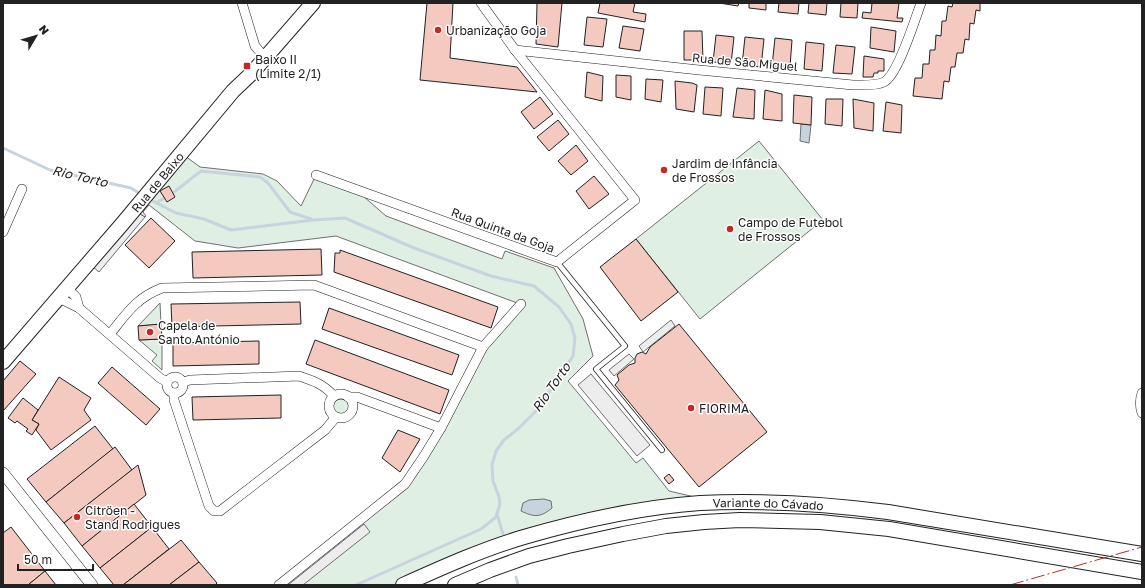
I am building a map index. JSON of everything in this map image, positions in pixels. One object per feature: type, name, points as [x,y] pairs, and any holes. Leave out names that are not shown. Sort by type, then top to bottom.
[{"type":"main road","name":"Rua de Baixo","points":[[3,362],[233,92],[313,3]]},
{"type":"main road","name":"Variante do Cávado","points":[[403,585],[440,568],[524,537],[621,514],[662,507],[699,503],[785,503],[857,508],[1142,554]]},
{"type":"main road","name":"Variante do Cávado","points":[[455,585],[529,556],[574,544],[666,526],[740,520],[820,522],[889,529],[1142,572]]},
{"type":"street","points":[[242,3],[255,46],[265,58]]},
{"type":"street","name":"Rua Quinta da Goja","points":[[316,175],[557,262],[635,200],[516,50],[481,3]]},
{"type":"street","name":"Rua de São Miguel","points":[[516,50],[699,70],[853,85],[868,85],[885,82],[894,72],[921,3]]},
{"type":"street","points":[[3,232],[22,189]]},
{"type":"street","points":[[110,334],[135,304],[149,293],[162,288],[314,285],[483,347]]},
{"type":"street","points":[[63,293],[160,378],[167,382]]},
{"type":"street","points":[[63,293],[76,297],[79,308]]},
{"type":"street","points":[[279,585],[405,484],[441,428],[483,347],[521,304]]},
{"type":"street","points":[[167,382],[170,378],[175,376],[180,378],[183,382],[182,390],[174,393]]},
{"type":"street","points":[[183,382],[190,380],[299,376],[316,381],[334,396]]},
{"type":"street","points":[[167,382],[168,389],[174,393]]},
{"type":"street","points":[[174,393],[174,400],[209,506],[214,511],[220,511],[325,430],[336,417]]},
{"type":"street","points":[[1142,393],[1140,403],[1142,413]]},
{"type":"street","points":[[348,397],[352,404],[352,411],[347,417],[336,417],[330,412],[329,402],[334,396],[341,394],[348,397],[357,397],[441,428]]},
{"type":"street","points":[[3,473],[92,585]]},
{"type":"lane","points":[[557,262],[625,346],[596,369],[662,450]]},
{"type":"green space","name":"Campo de Futebol de Frossos","points":[[759,141],[823,220],[700,319],[636,239]]},
{"type":"green space","points":[[181,153],[200,167],[263,174],[277,181],[301,206],[316,175],[355,189],[386,216],[502,259],[505,251],[554,268],[583,319],[593,356],[568,381],[636,463],[643,458],[669,491],[699,498],[563,527],[403,585],[279,585],[405,484],[483,347],[520,304],[336,236],[238,248],[195,241],[149,205],[143,212],[146,216],[145,217],[134,210]]},
{"type":"green space","points":[[160,303],[161,324],[138,326]]},
{"type":"green space","points":[[162,339],[162,370],[152,361],[157,355],[139,340]]},
{"type":"green space","points":[[341,399],[347,401],[349,407],[347,413],[341,415],[335,413],[333,407],[335,401]]},
{"type":"shaded area","points":[[801,124],[811,125],[809,143],[800,141]]},
{"type":"shaded area","points":[[138,213],[145,217],[99,272],[92,266]]},
{"type":"shaded area","points":[[671,320],[675,326],[643,352],[639,346]]},
{"type":"shaded area","points":[[629,354],[634,359],[614,376],[609,370]]},
{"type":"shaded area","points":[[591,374],[650,445],[637,456],[578,385]]},
{"type":"shaded area","points":[[544,499],[551,501],[552,508],[544,514],[537,516],[521,511],[523,503],[529,500]]},
{"type":"shaded area","points":[[364,524],[370,532],[303,585],[288,585]]},
{"type":"building","name":"Urbanização Goja","points":[[427,3],[453,3],[450,58],[517,67],[537,92],[420,80]]},
{"type":"building","name":"Urbanização Goja","points":[[537,3],[562,3],[558,47],[536,44]]},
{"type":"building","points":[[600,3],[635,3],[633,12],[646,14],[645,22],[598,13]]},
{"type":"building","points":[[719,3],[739,3],[738,6]]},
{"type":"building","points":[[749,3],[766,3],[766,10],[749,8]]},
{"type":"building","points":[[779,3],[799,3],[798,14],[778,12]]},
{"type":"building","points":[[809,3],[827,3],[826,15],[808,13]]},
{"type":"building","points":[[841,3],[858,3],[857,18],[840,17]]},
{"type":"building","points":[[872,3],[899,3],[897,18],[903,18],[902,22],[862,18],[863,12],[871,13]]},
{"type":"building","points":[[953,3],[980,3],[980,11],[976,10],[974,24],[970,23],[969,40],[965,39],[963,53],[957,53],[955,67],[951,67],[949,82],[944,81],[942,99],[913,96],[915,78],[922,78],[923,64],[929,64],[930,50],[935,50],[936,35],[941,36],[942,21],[946,21],[948,6],[952,7]]},
{"type":"building","points":[[587,17],[607,19],[603,47],[584,45]]},
{"type":"building","points":[[623,26],[644,29],[640,51],[619,48]]},
{"type":"building","points":[[871,27],[896,31],[894,52],[870,48]]},
{"type":"building","points":[[684,31],[702,31],[703,60],[684,60]]},
{"type":"building","points":[[716,35],[734,37],[731,64],[713,62]]},
{"type":"building","points":[[745,37],[764,39],[761,67],[742,65]]},
{"type":"building","points":[[775,38],[792,40],[790,67],[772,66]]},
{"type":"building","points":[[806,42],[824,44],[822,71],[804,69]]},
{"type":"building","points":[[836,45],[855,47],[852,74],[833,73]]},
{"type":"building","points":[[864,56],[884,59],[884,71],[874,73],[873,77],[863,77]]},
{"type":"building","points":[[587,72],[603,76],[602,101],[585,97]]},
{"type":"building","points":[[616,75],[631,76],[631,100],[616,97]]},
{"type":"building","points":[[646,79],[663,80],[661,102],[645,99]]},
{"type":"building","points":[[675,81],[697,85],[694,112],[676,109]]},
{"type":"building","points":[[705,87],[723,88],[721,116],[703,114]]},
{"type":"building","points":[[737,88],[755,90],[754,119],[733,117]]},
{"type":"building","points":[[765,90],[782,94],[782,121],[763,119]]},
{"type":"building","points":[[794,95],[812,97],[811,125],[793,123]]},
{"type":"building","points":[[540,97],[553,114],[534,129],[521,112]]},
{"type":"building","points":[[826,99],[843,99],[842,126],[825,124]]},
{"type":"building","points":[[853,99],[874,103],[873,131],[854,128]]},
{"type":"building","points":[[886,102],[902,105],[901,133],[883,131]]},
{"type":"building","points":[[558,120],[569,134],[549,151],[537,137]]},
{"type":"building","points":[[576,145],[588,161],[571,175],[558,161]]},
{"type":"building","points":[[594,176],[609,194],[589,209],[576,191]]},
{"type":"building","points":[[169,186],[175,197],[167,202],[160,191]]},
{"type":"building","points":[[151,218],[175,241],[149,268],[125,245]]},
{"type":"building","points":[[636,239],[678,292],[641,321],[600,267]]},
{"type":"building","points":[[321,249],[322,275],[193,278],[192,252]]},
{"type":"building","points":[[340,250],[498,307],[491,328],[334,272],[335,253],[340,253]]},
{"type":"building","points":[[300,302],[301,324],[172,327],[171,304]]},
{"type":"building","points":[[329,308],[459,355],[452,375],[322,329]]},
{"type":"building","name":"Capela de Santo António","points":[[161,324],[162,339],[139,340],[138,326]]},
{"type":"building","name":"FIORIMA","points":[[679,324],[767,432],[699,487],[615,385],[619,380],[617,375],[629,365],[635,363],[637,354],[642,352],[646,354],[650,347]]},
{"type":"building","points":[[315,340],[449,390],[440,414],[306,364]]},
{"type":"building","points":[[259,341],[259,364],[173,366],[173,343]]},
{"type":"building","points":[[20,361],[36,374],[3,411],[3,381]]},
{"type":"building","points":[[112,367],[160,409],[146,425],[98,383]]},
{"type":"building","points":[[59,377],[91,398],[84,410],[91,420],[51,450],[36,430],[39,424],[32,420]]},
{"type":"building","points":[[281,395],[281,418],[193,420],[192,397]]},
{"type":"building","points":[[23,398],[38,410],[32,420],[39,424],[32,435],[26,431],[28,429],[17,421],[15,423],[8,418]]},
{"type":"building","points":[[95,426],[113,449],[46,502],[27,479]]},
{"type":"building","points":[[398,430],[420,439],[400,472],[382,458]]},
{"type":"building","points":[[115,447],[132,470],[64,523],[46,502]]},
{"type":"building","points":[[138,465],[146,495],[82,546],[64,523]]},
{"type":"building","points":[[669,474],[674,480],[669,484],[664,478]]},
{"type":"building","points":[[134,504],[152,527],[100,568],[82,546]]},
{"type":"building","points":[[11,527],[45,571],[28,585],[3,585],[3,533]]},
{"type":"building","points":[[152,527],[169,549],[123,585],[114,585],[100,568]]},
{"type":"building","points":[[181,540],[199,562],[169,585],[123,585]]},
{"type":"building","points":[[199,562],[217,583],[215,585],[169,585]]},
{"type":"building","points":[[45,571],[56,585],[28,585]]},
{"type":"waterway","name":"Rio Torto","points":[[3,148],[50,170],[131,188],[142,195]]},
{"type":"waterway","name":"Rio Torto","points":[[156,203],[174,192],[201,171],[260,177],[268,183],[290,212],[311,219]]},
{"type":"waterway","name":"Rio Torto","points":[[149,199],[176,213],[204,219],[231,230],[313,220],[345,218],[414,248],[491,276],[534,286],[559,307],[571,324],[575,338],[573,356],[537,410],[519,428],[504,440],[496,451],[492,465],[493,481],[500,504],[496,517],[481,529],[356,585]]},
{"type":"waterway","points":[[497,514],[503,534]]},
{"type":"waterway","points":[[516,577],[518,585]]},
{"type":"power","points":[[1010,585],[1142,547]]},
{"type":"place","name":"Urbanização Goja","points":[[438,30]]},
{"type":"place","name":"Baixo II (Limite 2/1)","points":[[247,66]]},
{"type":"place","name":"Jardim de Infância de Frossos","points":[[664,170]]},
{"type":"place","name":"Campo de Futebol de Frossos","points":[[730,229]]},
{"type":"place","name":"Capela de Santo António","points":[[150,332]]},
{"type":"place","name":"FIORIMA","points":[[691,408]]},
{"type":"place","name":"Citröen - Stand Rodrigues","points":[[77,517]]}]
